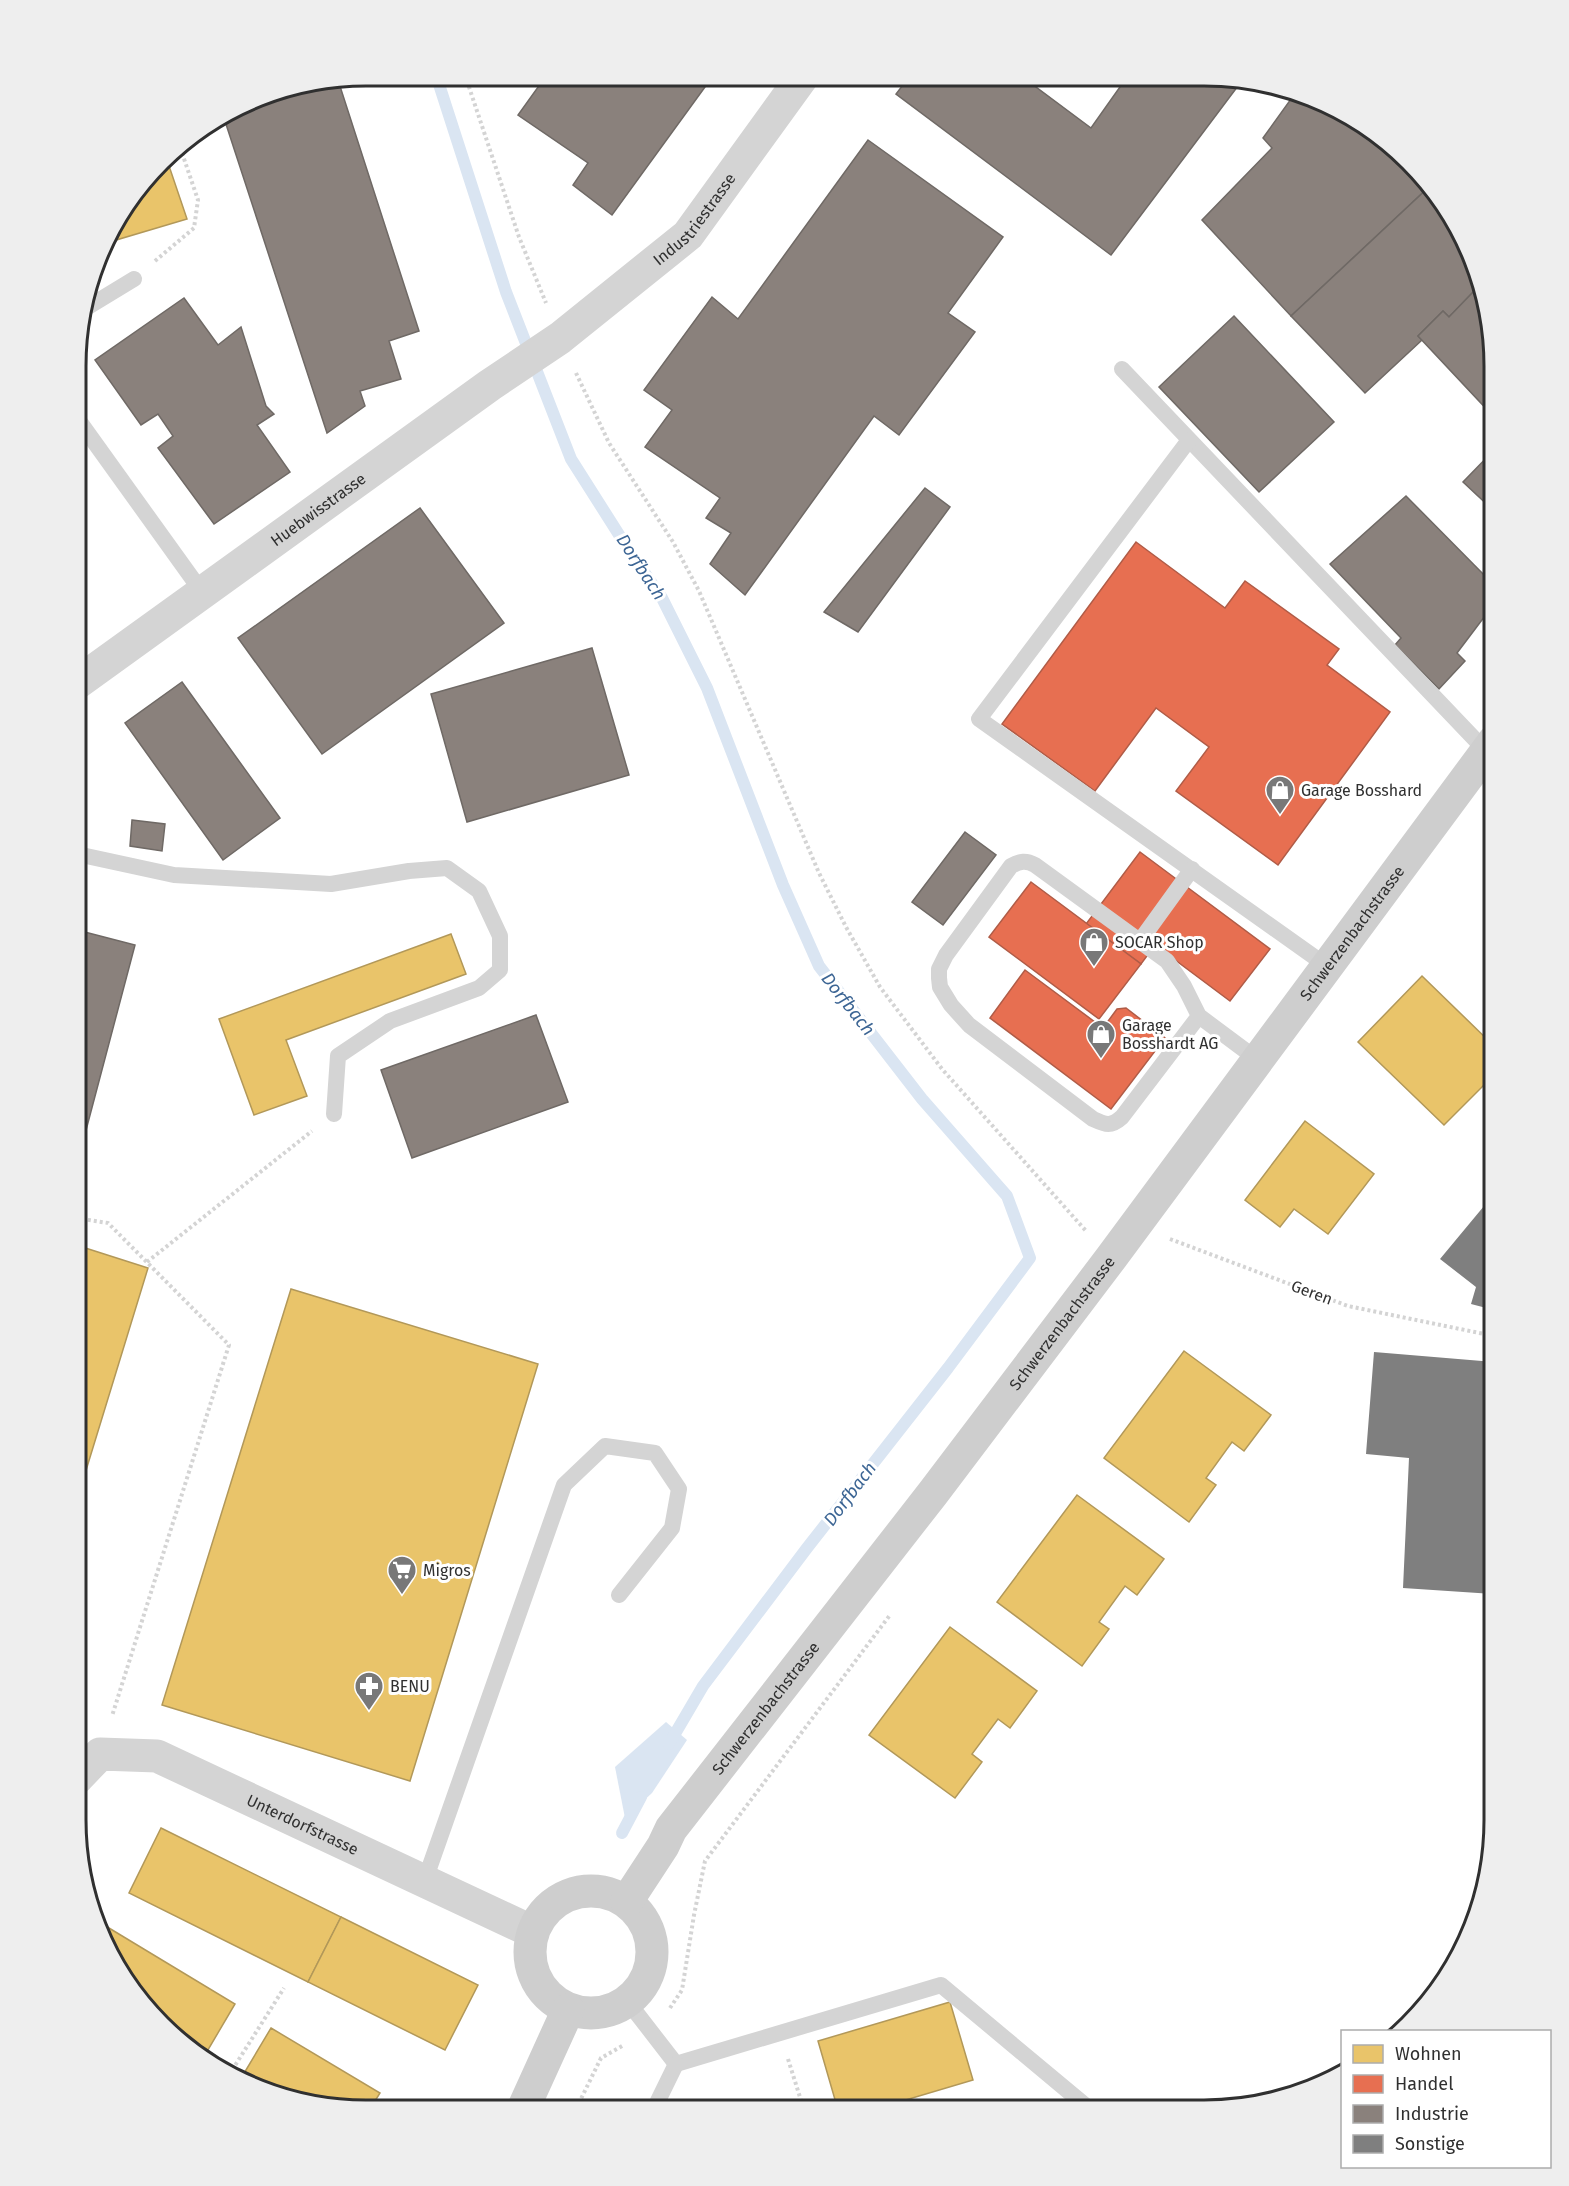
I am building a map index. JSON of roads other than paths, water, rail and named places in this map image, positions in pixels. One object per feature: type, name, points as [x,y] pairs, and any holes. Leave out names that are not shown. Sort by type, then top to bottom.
[{"type":"main road","name":"Schwerzenbachstrasse","points":[[627,1901],[663,1846],[671,1828],[933,1493],[1111,1258],[1484,754]]},
{"type":"main road","points":[[583,1890],[606,1892],[627,1901],[643,1918],[652,1940],[652,1962],[644,1985],[628,2002],[614,2010],[599,2014],[583,2014],[568,2010],[552,2000],[539,1985],[531,1969],[529,1950],[533,1932],[544,1912],[562,1898],[583,1890]]},
{"type":"main road","points":[[527,2100],[568,2010]]},
{"type":"street","name":"Industriestrasse","points":[[560,338],[688,235],[796,86]]},
{"type":"street","name":"Huebwisstrasse","points":[[86,676],[490,385],[560,338]]},
{"type":"street","name":"Unterdorfstrasse","points":[[86,1769],[100,1754],[157,1756],[533,1932]]},
{"type":"lane","points":[[93,304],[134,279]]},
{"type":"lane","points":[[1122,369],[1484,740]]},
{"type":"lane","points":[[86,431],[202,592]]},
{"type":"lane","points":[[1190,440],[979,719],[1327,966]]},
{"type":"lane","points":[[86,856],[174,875],[331,884],[409,871],[447,868],[479,891],[500,936],[500,970],[479,988],[390,1022],[338,1056],[333,1114]]},
{"type":"lane","points":[[1199,1016],[1122,1117],[1110,1125],[1094,1119],[969,1025],[951,1005],[940,987],[939,969],[946,955],[1011,866],[1019,861],[1028,861],[1167,961],[1175,971],[1199,1016],[1258,1060]]},
{"type":"lane","points":[[1140,941],[1192,869]]},
{"type":"lane","points":[[425,1880],[564,1485],[605,1446],[655,1453],[679,1489],[672,1528],[619,1595]]},
{"type":"lane","points":[[658,2100],[676,2064],[780,2035],[941,1985],[1079,2100]]},
{"type":"lane","points":[[628,2002],[676,2064]]},
{"type":"waterway","name":"Dorfbach","points":[[440,86],[506,292],[571,459],[662,598],[707,688],[783,885],[819,966],[922,1099],[1007,1196],[1030,1258],[703,1686],[669,1744]]},
{"type":"waterway","name":"Dorfbach","points":[[622,1833],[641,1797]]},
{"type":"place","name":"Garage Bosshard","points":[[1280,816]]},
{"type":"place","name":"SOCAR Shop","points":[[1094,968]]},
{"type":"place","name":"Garage Bosshardt AG","points":[[1101,1060]]},
{"type":"place","name":"Migros","points":[[402,1596]]},
{"type":"place","name":"BENU","points":[[369,1712]]}]
